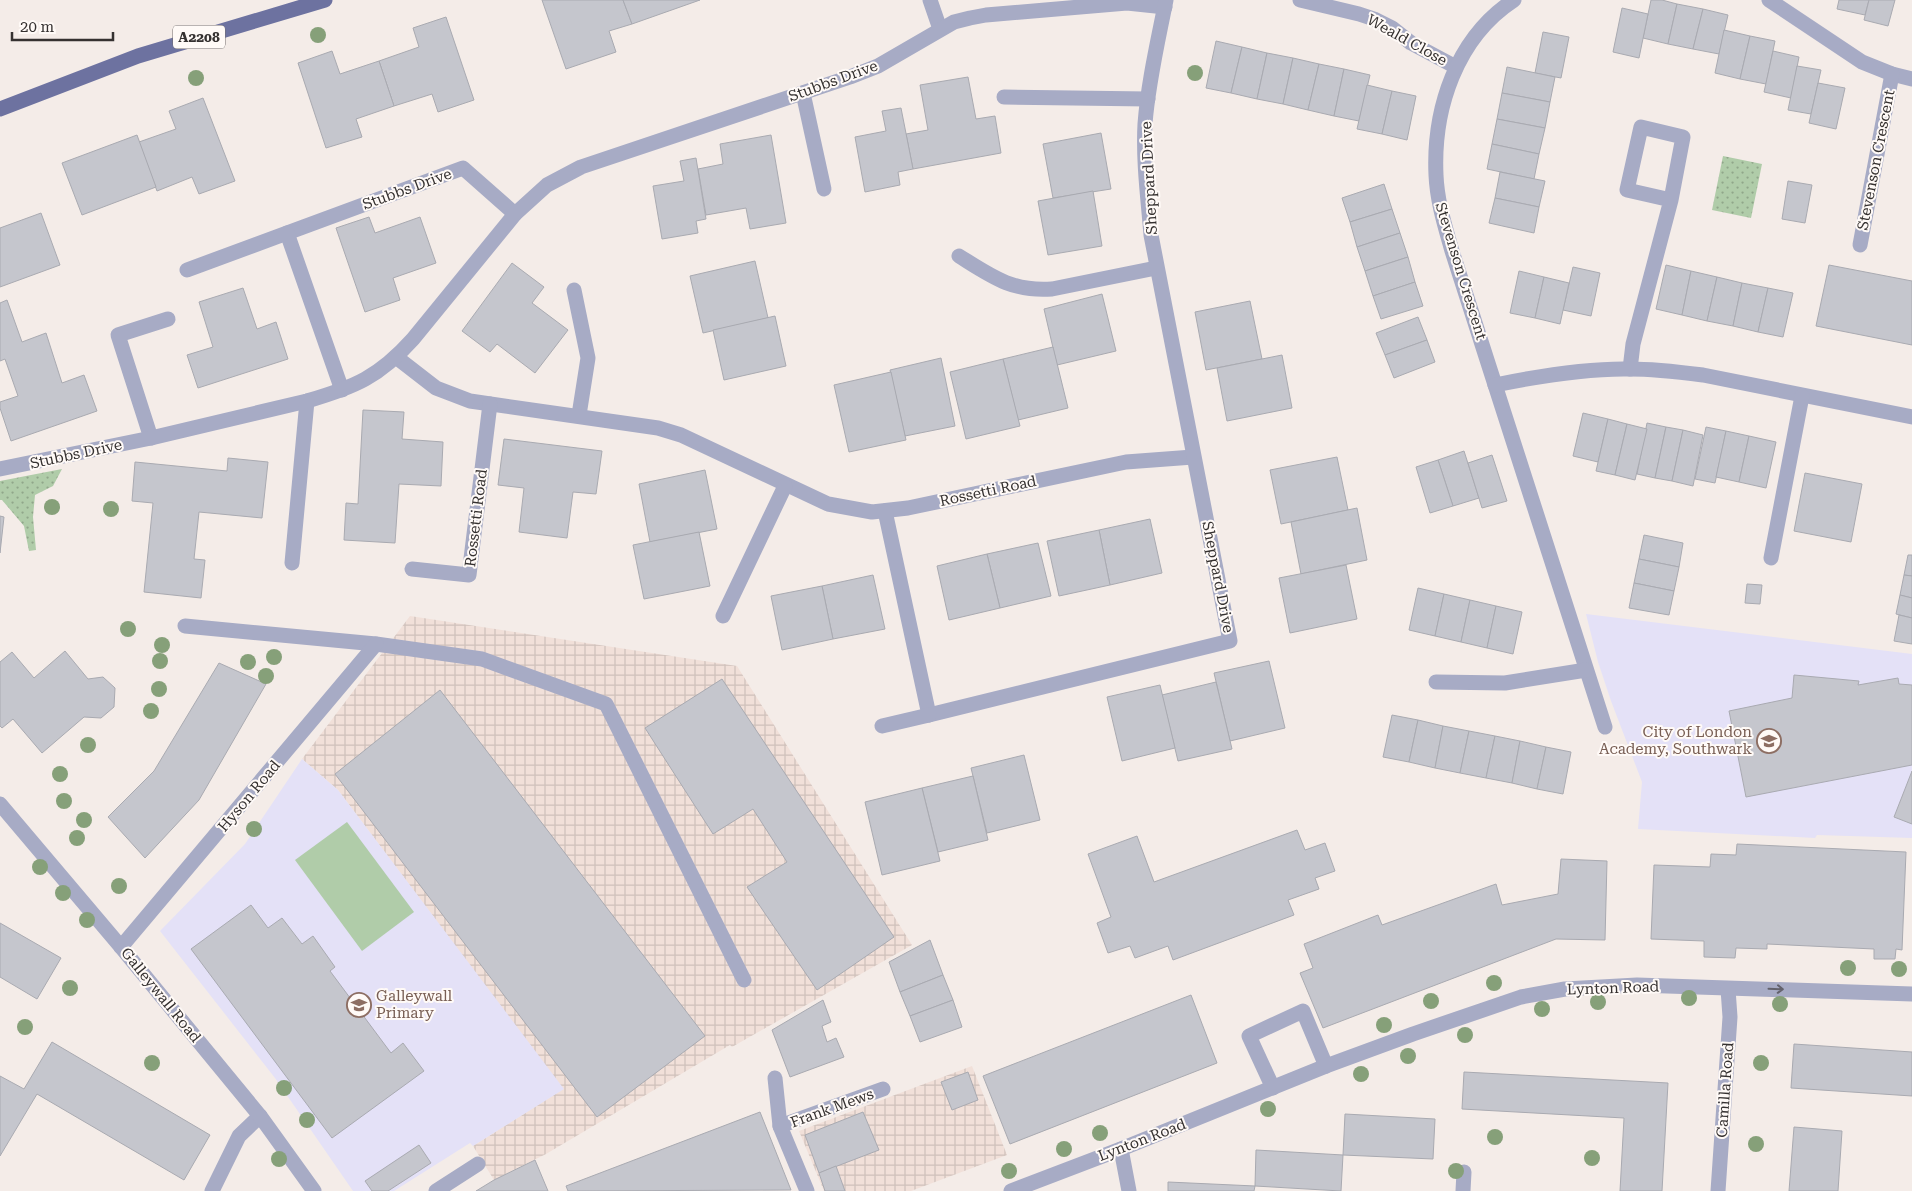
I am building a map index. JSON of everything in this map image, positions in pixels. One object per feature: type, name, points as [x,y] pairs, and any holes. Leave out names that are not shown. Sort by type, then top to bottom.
[{"type":"main road","name":"A2208","points":[[0,109],[138,56],[324,0]]},
{"type":"street","points":[[930,0],[940,30]]},
{"type":"street","name":"Weald Close","points":[[1300,0],[1374,19],[1392,28],[1411,43],[1456,66]]},
{"type":"street","name":"Stevenson Crescent","points":[[1514,0],[1505,6],[1472,41],[1456,66],[1445,96],[1437,139],[1436,176],[1439,200],[1452,251],[1605,727]]},
{"type":"street","name":"Stevenson Crescent","points":[[1769,0],[1846,53],[1876,69],[1912,79]]},
{"type":"street","name":"Stubbs Drive","points":[[0,469],[151,438],[307,402],[342,390],[372,376],[396,357],[514,214],[547,185],[581,167],[878,66],[954,22],[986,15],[1127,3],[1166,4]]},
{"type":"street","name":"Sheppard Drive","points":[[882,726],[1230,641],[1151,235],[1145,150],[1148,99],[1166,4]]},
{"type":"street","name":"Stevenson Crescent","points":[[1860,245],[1892,74]]},
{"type":"street","points":[[803,93],[824,189]]},
{"type":"street","points":[[1004,97],[1148,99]]},
{"type":"street","points":[[1630,368],[1633,344],[1671,200],[1683,137],[1641,127],[1627,190],[1671,200]]},
{"type":"street","name":"Stubbs Drive","points":[[187,270],[462,168],[514,214]]},
{"type":"street","points":[[287,234],[342,390]]},
{"type":"street","points":[[959,256],[1007,284],[1023,289],[1038,290],[1052,289],[1156,268]]},
{"type":"street","points":[[574,290],[588,358],[579,416]]},
{"type":"street","points":[[151,438],[118,335],[168,319]]},
{"type":"street","name":"Rossetti Road","points":[[396,357],[436,388],[470,401],[658,428],[681,435],[785,486],[828,504],[858,511],[885,511],[908,508],[1126,462],[1193,457]]},
{"type":"street","points":[[1495,385],[1601,370],[1630,368],[1704,375],[1912,417]]},
{"type":"street","points":[[1771,558],[1802,396]]},
{"type":"street","points":[[292,563],[307,402]]},
{"type":"street","name":"Rossetti Road","points":[[412,568],[469,575],[490,404]]},
{"type":"street","points":[[723,616],[785,486]]},
{"type":"street","points":[[885,511],[928,715]]},
{"type":"street","points":[[185,626],[376,644],[482,659],[606,704],[744,980]]},
{"type":"street","name":"Hyson Road","points":[[121,947],[376,644]]},
{"type":"street","points":[[1436,682],[1504,683],[1586,670]]},
{"type":"street","name":"Galleywall Road","points":[[0,804],[260,1116],[314,1191]]},
{"type":"street","name":"Lynton Road","points":[[1011,1191],[1121,1149],[1326,1066],[1413,1034],[1521,998],[1565,989],[1637,985],[1912,994]]},
{"type":"street","name":"Camilla Road","points":[[1718,1191],[1730,1017],[1728,989]]},
{"type":"street","points":[[1273,1088],[1249,1036],[1303,1011],[1326,1066]]},
{"type":"street","name":"Frank Mews","points":[[775,1078],[780,1126],[807,1191]]},
{"type":"street","name":"Frank Mews","points":[[780,1126],[883,1089]]},
{"type":"street","points":[[212,1191],[239,1136],[260,1116]]},
{"type":"street","points":[[1121,1149],[1129,1191]]},
{"type":"street","points":[[436,1191],[478,1164]]},
{"type":"street","points":[[1463,1191],[1464,1172]]},
{"type":"shaded area","name":"City of London Academy, Southwark","points":[[1586,614],[1912,654],[1912,838],[1817,835],[1815,838],[1638,829],[1642,782],[1598,662]]},
{"type":"shaded area","points":[[410,616],[737,666],[912,945],[732,1047],[730,1045],[546,1154],[494,1180],[473,1146],[563,1089],[338,790],[302,759]]},
{"type":"shaded area","name":"Galleywall Primary","points":[[302,759],[338,790],[564,1089],[473,1146],[470,1143],[394,1191],[353,1191],[275,1078],[160,931],[245,844]]},
{"type":"shaded area","points":[[972,1066],[1007,1155],[911,1191],[824,1191],[799,1131]]},
{"type":"green space","points":[[1723,156],[1762,164],[1751,218],[1712,210]]},
{"type":"green space","points":[[62,469],[53,486],[35,495],[33,517],[36,550],[29,551],[24,526],[0,500],[0,481]]},
{"type":"green space","points":[[347,822],[414,912],[362,951],[295,860]]},
{"type":"building","points":[[542,0],[623,0],[632,24],[609,31],[616,52],[566,69]]},
{"type":"building","points":[[623,0],[700,0],[632,24]]},
{"type":"building","points":[[1651,0],[1662,0],[1677,4],[1668,44],[1643,38]]},
{"type":"building","points":[[1839,0],[1869,0],[1865,15],[1837,9]]},
{"type":"building","points":[[1869,0],[1895,0],[1888,26],[1864,20]]},
{"type":"building","points":[[1677,4],[1703,9],[1693,49],[1668,44]]},
{"type":"building","points":[[1622,8],[1648,14],[1639,58],[1613,52]]},
{"type":"building","points":[[1703,9],[1728,15],[1719,54],[1693,49]]},
{"type":"building","points":[[446,17],[474,100],[438,112],[432,94],[394,106],[379,61],[419,47],[413,28]]},
{"type":"building","points":[[1724,30],[1750,36],[1740,79],[1715,73]]},
{"type":"building","points":[[1543,32],[1569,37],[1561,78],[1535,73]]},
{"type":"building","points":[[1750,36],[1775,41],[1766,84],[1740,79]]},
{"type":"building","points":[[1216,41],[1242,47],[1231,93],[1206,88]]},
{"type":"building","points":[[1242,47],[1267,53],[1257,99],[1231,93]]},
{"type":"building","points":[[332,51],[340,74],[379,61],[394,106],[356,119],[362,137],[326,148],[298,63]]},
{"type":"building","points":[[1773,51],[1799,57],[1791,98],[1764,92]]},
{"type":"building","points":[[1267,53],[1293,58],[1283,104],[1257,99]]},
{"type":"building","points":[[1293,58],[1319,64],[1308,110],[1283,104]]},
{"type":"building","points":[[1319,64],[1344,69],[1334,116],[1308,110]]},
{"type":"building","points":[[1797,66],[1821,70],[1811,114],[1788,110]]},
{"type":"building","points":[[1507,67],[1555,77],[1550,102],[1502,93]]},
{"type":"building","points":[[1344,69],[1370,75],[1359,121],[1334,116]]},
{"type":"building","points":[[968,77],[976,119],[995,116],[1001,153],[913,169],[906,134],[928,130],[920,85]]},
{"type":"building","points":[[1818,83],[1845,88],[1836,129],[1809,123]]},
{"type":"building","points":[[1367,85],[1392,91],[1382,134],[1357,129]]},
{"type":"building","points":[[1392,91],[1416,96],[1407,140],[1382,134]]},
{"type":"building","points":[[1502,93],[1550,102],[1545,128],[1497,119]]},
{"type":"building","points":[[203,98],[235,181],[199,194],[192,177],[157,191],[139,142],[176,129],[169,111]]},
{"type":"building","points":[[901,108],[913,169],[898,172],[900,185],[865,192],[855,137],[886,131],[882,111]]},
{"type":"building","points":[[1497,119],[1545,128],[1539,154],[1492,144]]},
{"type":"building","points":[[1101,133],[1111,189],[1053,198],[1043,144]]},
{"type":"building","points":[[137,135],[156,187],[82,215],[62,163]]},
{"type":"building","points":[[771,135],[786,223],[750,229],[746,208],[706,215],[698,169],[723,164],[720,144]]},
{"type":"building","points":[[1492,144],[1539,154],[1534,179],[1487,169]]},
{"type":"building","points":[[696,158],[706,219],[696,221],[698,233],[662,239],[653,186],[684,181],[680,161]]},
{"type":"building","points":[[1500,172],[1545,181],[1539,207],[1495,198]]},
{"type":"building","points":[[1788,181],[1812,185],[1805,223],[1782,219]]},
{"type":"building","points":[[1384,184],[1392,209],[1350,222],[1342,198]]},
{"type":"building","points":[[1093,191],[1102,246],[1048,255],[1038,201]]},
{"type":"building","points":[[1495,198],[1539,207],[1534,233],[1489,223]]},
{"type":"building","points":[[1392,209],[1400,233],[1357,247],[1350,222]]},
{"type":"building","points":[[41,213],[60,265],[0,287],[0,228]]},
{"type":"building","points":[[369,217],[375,233],[420,217],[436,263],[393,278],[400,300],[365,312],[336,228]]},
{"type":"building","points":[[1400,233],[1408,257],[1365,271],[1357,247]]},
{"type":"building","points":[[1408,257],[1415,282],[1373,296],[1365,271]]},
{"type":"building","points":[[755,261],[768,318],[703,333],[690,276]]},
{"type":"building","points":[[512,263],[544,287],[532,303],[568,330],[535,373],[497,344],[490,352],[462,331]]},
{"type":"building","points":[[1666,265],[1691,271],[1682,315],[1656,309]]},
{"type":"building","points":[[1829,265],[1912,281],[1912,345],[1816,326]]},
{"type":"building","points":[[1573,267],[1600,273],[1591,316],[1563,310]]},
{"type":"building","points":[[1519,271],[1544,277],[1535,318],[1510,313]]},
{"type":"building","points":[[1691,271],[1717,277],[1707,321],[1682,315]]},
{"type":"building","points":[[1544,277],[1569,283],[1560,324],[1535,318]]},
{"type":"building","points":[[1717,277],[1742,283],[1733,326],[1707,321]]},
{"type":"building","points":[[1415,282],[1423,306],[1381,319],[1373,296]]},
{"type":"building","points":[[1742,283],[1768,288],[1758,332],[1733,326]]},
{"type":"building","points":[[243,288],[257,329],[276,322],[288,359],[198,388],[187,355],[213,347],[199,302]]},
{"type":"building","points":[[1768,288],[1793,293],[1783,337],[1758,332]]},
{"type":"building","points":[[1102,294],[1116,351],[1057,365],[1044,309]]},
{"type":"building","points":[[7,300],[22,342],[46,333],[62,383],[84,375],[97,411],[11,441],[0,408],[0,402],[18,396],[5,359],[0,361],[0,303]]},
{"type":"building","points":[[1250,301],[1262,359],[1206,370],[1195,312]]},
{"type":"building","points":[[775,316],[786,366],[724,380],[713,330]]},
{"type":"building","points":[[1418,317],[1427,340],[1385,355],[1376,333]]},
{"type":"building","points":[[1427,340],[1435,362],[1394,378],[1385,355]]},
{"type":"building","points":[[1053,347],[1068,408],[1018,420],[1003,359]]},
{"type":"building","points":[[1282,355],[1292,408],[1227,421],[1217,368]]},
{"type":"building","points":[[941,358],[955,426],[905,436],[890,370]]},
{"type":"building","points":[[1003,359],[1020,426],[966,439],[950,372]]},
{"type":"building","points":[[891,372],[906,440],[849,452],[834,385]]},
{"type":"building","points":[[363,410],[404,412],[402,439],[443,442],[441,486],[399,484],[395,543],[344,540],[346,503],[358,504]]},
{"type":"building","points":[[1583,413],[1608,419],[1598,462],[1573,456]]},
{"type":"building","points":[[1608,419],[1627,424],[1615,475],[1596,471]]},
{"type":"building","points":[[1647,423],[1666,427],[1655,478],[1637,474]]},
{"type":"building","points":[[1627,424],[1647,429],[1635,480],[1615,475]]},
{"type":"building","points":[[1666,427],[1683,430],[1672,481],[1655,478]]},
{"type":"building","points":[[1706,427],[1726,431],[1715,483],[1695,479]]},
{"type":"building","points":[[1683,430],[1703,435],[1693,486],[1672,481]]},
{"type":"building","points":[[1726,431],[1749,436],[1739,482],[1716,477]]},
{"type":"building","points":[[1749,436],[1776,442],[1766,488],[1739,482]]},
{"type":"building","points":[[504,439],[602,451],[596,494],[573,492],[567,538],[519,532],[524,488],[498,485]]},
{"type":"building","points":[[1464,451],[1479,498],[1453,506],[1438,460]]},
{"type":"building","points":[[1492,455],[1507,501],[1482,508],[1468,463]]},
{"type":"building","points":[[1337,457],[1348,510],[1281,524],[1270,470]]},
{"type":"building","points":[[228,458],[268,462],[262,518],[199,512],[194,559],[205,560],[201,598],[144,592],[153,503],[132,501],[135,462],[227,471]]},
{"type":"building","points":[[1438,460],[1453,506],[1430,513],[1416,467]]},
{"type":"building","points":[[705,470],[717,529],[650,542],[639,484]]},
{"type":"building","points":[[1805,473],[1862,484],[1851,542],[1794,531]]},
{"type":"building","points":[[1357,508],[1367,560],[1301,574],[1291,522]]},
{"type":"building","points":[[0,516],[4,517],[0,553]]},
{"type":"building","points":[[1150,519],[1162,573],[1110,585],[1099,530]]},
{"type":"building","points":[[1099,530],[1110,585],[1059,596],[1047,541]]},
{"type":"building","points":[[699,532],[710,586],[644,599],[633,545]]},
{"type":"building","points":[[1644,535],[1683,543],[1679,567],[1639,559]]},
{"type":"building","points":[[1038,543],[1051,596],[1000,608],[987,554]]},
{"type":"building","points":[[987,554],[1000,608],[949,620],[937,566]]},
{"type":"building","points":[[1908,555],[1912,555],[1912,576],[1904,575]]},
{"type":"building","points":[[1639,559],[1679,567],[1674,591],[1634,583]]},
{"type":"building","points":[[1346,565],[1357,619],[1290,633],[1279,578]]},
{"type":"building","points":[[873,575],[885,629],[833,639],[822,586]]},
{"type":"building","points":[[1904,575],[1912,576],[1912,598],[1900,595]]},
{"type":"building","points":[[1634,583],[1674,591],[1669,615],[1629,608]]},
{"type":"building","points":[[1747,584],[1762,585],[1760,604],[1745,603]]},
{"type":"building","points":[[822,586],[833,639],[782,650],[771,596]]},
{"type":"building","points":[[1418,588],[1444,594],[1435,636],[1409,630]]},
{"type":"building","points":[[1444,594],[1470,600],[1461,642],[1435,636]]},
{"type":"building","points":[[1900,595],[1912,598],[1912,618],[1896,614]]},
{"type":"building","points":[[1470,600],[1496,606],[1487,648],[1461,642]]},
{"type":"building","points":[[1496,606],[1522,612],[1513,654],[1487,648]]},
{"type":"building","points":[[1899,615],[1912,618],[1912,644],[1894,641]]},
{"type":"building","points":[[65,651],[88,679],[103,677],[115,688],[114,707],[101,718],[84,717],[42,753],[13,719],[2,728],[0,726],[0,662],[12,652],[34,678]]},
{"type":"building","points":[[1269,661],[1285,728],[1230,741],[1214,673]]},
{"type":"building","points":[[219,663],[266,684],[199,800],[145,858],[108,817],[154,771]]},
{"type":"building","points":[[1794,675],[1859,681],[1858,685],[1898,678],[1899,684],[1912,685],[1912,765],[1746,797],[1729,711],[1792,698]]},
{"type":"building","points":[[722,679],[894,937],[817,990],[747,887],[787,862],[753,809],[713,834],[645,728]]},
{"type":"building","points":[[1216,682],[1232,749],[1178,761],[1162,695]]},
{"type":"building","points":[[1160,685],[1175,748],[1122,761],[1107,697]]},
{"type":"building","points":[[440,690],[705,1036],[597,1117],[335,774]]},
{"type":"building","points":[[1392,715],[1418,720],[1409,762],[1383,757]]},
{"type":"building","points":[[1418,720],[1443,726],[1435,768],[1409,762]]},
{"type":"building","points":[[1443,726],[1469,731],[1460,773],[1435,768]]},
{"type":"building","points":[[1469,731],[1495,736],[1486,778],[1460,773]]},
{"type":"building","points":[[1495,736],[1520,741],[1512,783],[1486,778]]},
{"type":"building","points":[[1520,741],[1546,747],[1537,789],[1512,783]]},
{"type":"building","points":[[1546,747],[1571,752],[1563,794],[1537,789]]},
{"type":"building","points":[[1024,755],[1040,820],[987,833],[971,768]]},
{"type":"building","points":[[1912,771],[1912,824],[1894,817]]},
{"type":"building","points":[[973,776],[988,840],[938,852],[922,788]]},
{"type":"building","points":[[922,788],[940,861],[882,875],[865,802]]},
{"type":"building","points":[[1297,830],[1305,850],[1325,843],[1335,871],[1315,878],[1319,889],[1288,900],[1294,915],[1173,960],[1168,946],[1135,958],[1130,946],[1108,953],[1097,923],[1111,917],[1088,854],[1137,836],[1154,882]]},
{"type":"building","points":[[1737,844],[1906,852],[1902,950],[1896,949],[1895,959],[1874,959],[1874,949],[1767,944],[1767,949],[1736,948],[1735,958],[1704,957],[1704,941],[1651,939],[1654,865],[1710,867],[1711,854],[1736,855]]},
{"type":"building","points":[[1561,859],[1607,861],[1605,940],[1556,939],[1323,1028],[1300,973],[1313,968],[1304,944],[1378,915],[1382,925],[1496,884],[1502,905],[1558,894]]},
{"type":"building","points":[[251,905],[268,928],[282,918],[302,944],[313,936],[335,967],[330,971],[391,1053],[403,1043],[424,1071],[332,1138],[191,949]]},
{"type":"building","points":[[0,923],[61,958],[37,999],[0,977]]},
{"type":"building","points":[[930,940],[943,975],[900,992],[889,962]]},
{"type":"building","points":[[943,975],[953,1000],[910,1016],[900,992]]},
{"type":"building","points":[[1191,995],[1217,1063],[1010,1144],[983,1076]]},
{"type":"building","points":[[823,1000],[831,1022],[822,1026],[827,1042],[836,1038],[844,1057],[790,1077],[772,1030]]},
{"type":"building","points":[[953,1000],[962,1027],[920,1042],[910,1016]]},
{"type":"building","points":[[52,1042],[210,1135],[184,1180],[37,1094],[0,1156],[0,1076],[24,1089]]},
{"type":"building","points":[[1794,1044],[1912,1052],[1912,1096],[1791,1088]]},
{"type":"building","points":[[968,1072],[978,1100],[952,1110],[941,1082]]},
{"type":"building","points":[[1464,1072],[1668,1083],[1662,1191],[1620,1191],[1624,1118],[1462,1109]]},
{"type":"building","points":[[760,1112],[791,1190],[568,1191],[566,1186]]},
{"type":"building","points":[[863,1112],[879,1150],[819,1173],[805,1135]]},
{"type":"building","points":[[1345,1114],[1435,1119],[1433,1159],[1343,1155]]},
{"type":"building","points":[[1794,1127],[1842,1131],[1838,1191],[1789,1191]]},
{"type":"building","points":[[419,1145],[431,1163],[388,1191],[372,1191],[365,1181]]},
{"type":"building","points":[[1256,1150],[1343,1155],[1341,1191],[1255,1186]]},
{"type":"building","points":[[535,1160],[548,1191],[476,1191],[494,1180]]},
{"type":"building","points":[[836,1166],[845,1191],[825,1191],[819,1173]]},
{"type":"building","points":[[1168,1182],[1255,1186],[1254,1191],[1168,1191]]},
{"type":"place","name":"City of London Academy, Southwark","points":[[1769,741]]},
{"type":"place","name":"Galleywall Primary","points":[[359,1005]]}]
